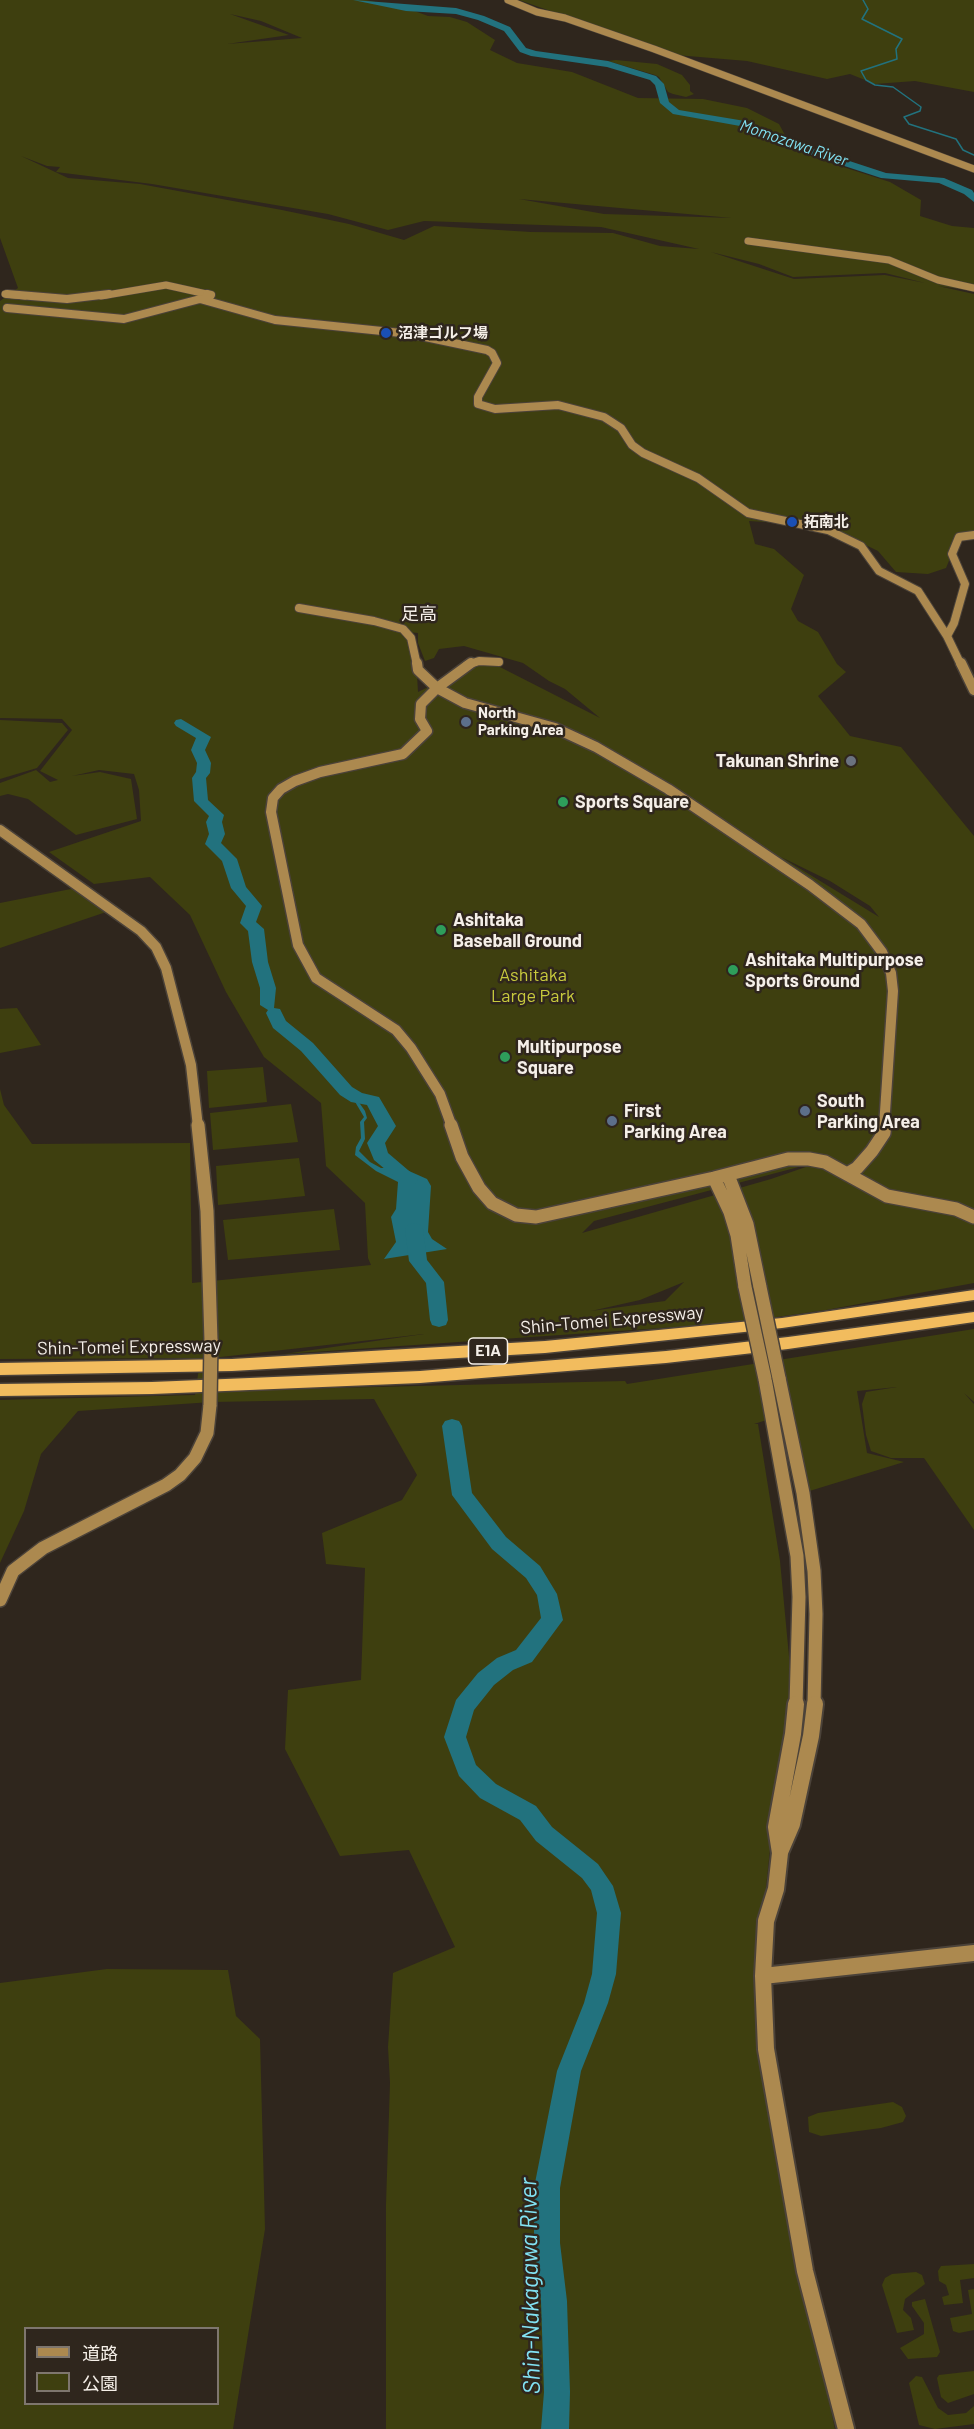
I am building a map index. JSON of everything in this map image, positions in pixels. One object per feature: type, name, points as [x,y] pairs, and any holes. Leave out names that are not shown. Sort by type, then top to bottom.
[{"type":"highway","name":"Shin-Tomei Expressway","points":[[0,1369],[232,1365],[545,1347],[771,1324],[974,1295]]},
{"type":"highway","name":"E1A","points":[[0,1390],[152,1388],[431,1376],[677,1356],[974,1317]]},
{"type":"street","points":[[508,0],[537,12],[565,18],[654,49],[974,169]]},
{"type":"street","points":[[748,241],[889,260],[938,280],[974,288]]},
{"type":"street","points":[[5,294],[67,299],[94,297],[166,285],[199,292],[314,325]]},
{"type":"street","points":[[7,308],[124,319],[200,299],[275,320],[411,334],[487,350],[492,353],[497,363],[478,397],[478,404],[495,410],[558,405],[604,417],[621,428],[632,445],[643,453],[698,478],[748,513],[828,530],[861,546],[879,571],[916,588],[947,636],[974,690]]},
{"type":"street","points":[[947,636],[954,623],[965,584],[952,554],[959,537],[974,535]]},
{"type":"street","points":[[299,608],[374,621],[403,629],[411,638],[418,670],[437,688],[465,703],[555,728],[596,747],[668,789],[728,828],[819,891],[861,924],[882,952],[891,973],[893,991],[890,1059],[884,1133],[858,1168],[847,1174]]},
{"type":"street","points":[[500,662],[468,664],[437,688],[421,704],[420,719],[428,731],[403,754],[320,772],[295,781],[281,789],[273,798],[271,812],[298,945],[316,978],[396,1029],[440,1094],[462,1157],[479,1188],[492,1203],[502,1210],[516,1215],[536,1217],[728,1175],[788,1159],[825,1162],[887,1196],[956,1209],[974,1217]]},
{"type":"street","points":[[0,830],[141,931],[156,947],[166,968],[191,1065],[207,1211],[211,1341],[207,1433],[195,1458],[180,1475],[166,1485],[43,1548],[13,1571],[0,1600]]},
{"type":"street","points":[[728,1175],[744,1214],[760,1287],[772,1378]]},
{"type":"street","points":[[714,1178],[730,1212],[737,1235],[746,1287],[803,1493],[814,1571],[815,1701],[811,1736],[792,1824],[780,1853],[776,1889],[766,1921],[763,1976],[766,2049],[805,2271],[846,2429]]},
{"type":"street","points":[[763,1976],[974,1953]]},
{"type":"green space","name":"Ashitaka Large Park","points":[[0,0],[366,0],[409,9],[428,16],[450,17],[467,22],[495,40],[490,50],[517,63],[572,72],[638,98],[703,99],[747,108],[779,124],[792,148],[818,159],[890,182],[921,200],[920,216],[952,226],[974,228],[974,291],[938,286],[974,294],[974,535],[958,539],[946,568],[928,574],[896,572],[878,551],[837,531],[796,524],[749,521],[755,544],[774,549],[804,575],[791,609],[798,621],[818,632],[837,664],[846,672],[818,696],[850,736],[901,747],[974,836],[974,1283],[826,1310],[735,1323],[284,1354],[424,1334],[212,1358],[211,1391],[625,1381],[627,1384],[974,1329],[974,1402],[964,1393],[974,1404],[974,1530],[924,1458],[891,1458],[871,1451],[866,1435],[862,1404],[866,1392],[897,1387],[857,1391],[867,1453],[904,1462],[803,1493],[773,1418],[754,1424],[758,1424],[780,1561],[792,1688],[775,1801],[766,1888],[765,2028],[809,2310],[835,2429],[386,2429],[386,2204],[390,2083],[388,2047],[393,1973],[455,1947],[409,1850],[340,1856],[285,1749],[288,1690],[361,1680],[365,1568],[326,1564],[322,1533],[402,1500],[417,1475],[374,1399],[212,1402],[78,1411],[41,1454],[24,1511],[0,1563],[0,1400],[195,1395],[200,1361],[189,1358],[0,1359],[0,1089],[4,1105],[32,1144],[190,1143],[192,1283],[371,1265],[368,1258],[365,1203],[326,1166],[321,1103],[264,1057],[226,992],[190,915],[150,877],[94,884],[49,852],[141,821],[139,790],[134,774],[99,770],[72,776],[100,772],[131,779],[137,819],[76,835],[28,799],[8,794],[0,796],[0,783],[36,770],[50,782],[58,780],[40,771],[72,730],[62,719],[0,718],[0,301],[18,288],[0,238]],"holes":[[[230,14],[261,21],[302,38],[227,44],[289,35]],[[21,156],[47,166],[60,167],[56,172],[152,184],[328,214],[388,230],[424,221],[601,227],[699,249],[660,246],[613,233],[531,232],[434,226],[404,240],[349,224],[282,210],[140,184],[68,178]],[[519,199],[731,218],[604,214]],[[711,252],[759,264],[793,277],[885,273],[925,283],[885,275],[794,279]],[[408,632],[418,633],[418,643],[425,661],[434,658],[439,649],[464,646],[523,663],[565,689],[600,718],[494,664],[472,666],[418,692],[417,675]],[[781,857],[830,881],[870,906],[879,917]],[[829,1159],[771,1179],[582,1233],[594,1221]],[[684,1282],[665,1301],[591,1311],[640,1300]]]},
{"type":"green space","points":[[519,0],[974,0],[974,92],[915,81],[875,84],[850,74],[827,79],[747,61],[676,55]]},
{"type":"green space","points":[[608,61],[657,64],[682,75],[694,94],[686,97],[668,92],[659,77]]},
{"type":"green space","points":[[0,720],[62,723],[68,730],[37,768],[0,779]]},
{"type":"green space","points":[[81,887],[112,910],[0,948],[0,903]]},
{"type":"green space","points":[[17,1008],[41,1045],[0,1053],[0,1009]]},
{"type":"green space","points":[[263,1067],[267,1102],[209,1108],[207,1071]]},
{"type":"green space","points":[[291,1104],[298,1142],[213,1150],[210,1113]]},
{"type":"green space","points":[[299,1158],[305,1196],[218,1205],[216,1166]]},
{"type":"green space","points":[[334,1209],[340,1250],[228,1260],[223,1220]]},
{"type":"green space","points":[[107,1969],[228,1970],[236,2016],[260,2039],[265,2229],[233,2429],[0,2429],[0,1983]]},
{"type":"green space","points":[[893,2102],[902,2107],[906,2116],[903,2122],[881,2128],[821,2136],[809,2132],[808,2117],[818,2113]]},
{"type":"green space","points":[[974,2264],[974,2278],[960,2280],[963,2303],[944,2305],[942,2297],[949,2295],[946,2285],[939,2281],[938,2271],[941,2266]]},
{"type":"green space","points":[[916,2272],[922,2275],[925,2284],[905,2299],[903,2310],[911,2318],[914,2330],[897,2333],[882,2285],[885,2278],[892,2274]]},
{"type":"green space","points":[[974,2289],[974,2330],[959,2333],[953,2331],[950,2318],[972,2314],[968,2290]]},
{"type":"green space","points":[[925,2299],[940,2352],[937,2357],[908,2359],[900,2348],[924,2334],[924,2323],[912,2306],[912,2302]]},
{"type":"green space","points":[[974,2371],[974,2394],[948,2403],[941,2397],[937,2378],[939,2375]]},
{"type":"green space","points":[[916,2376],[922,2377],[938,2408],[948,2415],[966,2413],[974,2406],[974,2424],[935,2429],[919,2425],[909,2383]]},
{"type":"water","points":[[351,1095],[359,1098],[358,1101],[367,1118],[364,1122],[365,1139],[359,1151],[370,1162],[381,1168],[386,1168],[391,1163],[427,1179],[431,1186],[428,1232],[432,1239],[447,1249],[384,1259],[396,1242],[391,1217],[396,1209],[398,1182],[376,1171],[355,1155],[361,1138],[360,1122],[364,1117]]},
{"type":"waterway","name":"Momozawa River","points":[[357,0],[406,8],[456,11],[481,18],[507,29],[523,50],[534,54],[608,64],[653,78],[659,84],[665,103],[676,112],[742,123],[821,155],[885,176],[940,180],[968,192],[974,199]]},
{"type":"waterway","points":[[863,0],[868,9],[862,19],[902,39],[896,49],[897,59],[861,71],[866,80],[875,85],[893,87],[921,107],[920,111],[904,117],[909,124],[956,139],[963,150],[974,155]]},
{"type":"waterway","name":"Shin-Nakagawa River","points":[[181,723],[204,737],[198,750],[204,763],[203,773],[199,778],[201,801],[217,815],[214,822],[217,834],[213,844],[229,859],[239,888],[254,906],[248,923],[256,929],[260,962],[268,988],[268,1005]]},
{"type":"waterway","name":"Shin-Nakagawa River","points":[[274,1013],[279,1024],[307,1047],[346,1091],[357,1098],[373,1101],[387,1126],[376,1143],[380,1156],[409,1180]]},
{"type":"waterway","name":"Shin-Nakagawa River","points":[[414,1229],[418,1261],[435,1282],[439,1320]]},
{"type":"waterway","name":"Shin-Nakagawa River","points":[[452,1426],[462,1495],[499,1543],[533,1572],[547,1594],[552,1620],[524,1656],[505,1664],[486,1679],[464,1706],[455,1737],[467,1770],[488,1791],[528,1813],[544,1834],[590,1871],[601,1886],[609,1913],[604,1974],[596,2003],[569,2071],[547,2188],[547,2243],[554,2301],[557,2392],[555,2429]]},
{"type":"place","name":"沼津ゴルフ場","points":[[386,333]]},
{"type":"place","name":"拓南北","points":[[792,522]]},
{"type":"place","name":"North Parking Area","points":[[466,722]]},
{"type":"place","name":"Takunan Shrine","points":[[851,761]]},
{"type":"place","name":"Sports Square","points":[[563,802]]},
{"type":"place","name":"Ashitaka Baseball Ground","points":[[441,930]]},
{"type":"place","name":"Ashitaka Multipurpose Sports Ground","points":[[733,970]]},
{"type":"place","name":"Multipurpose Square","points":[[505,1057]]},
{"type":"place","name":"South Parking Area","points":[[805,1111]]},
{"type":"place","name":"First Parking Area","points":[[612,1121]]},
{"type":"district","name":"足高","points":[[419,614]]}]
